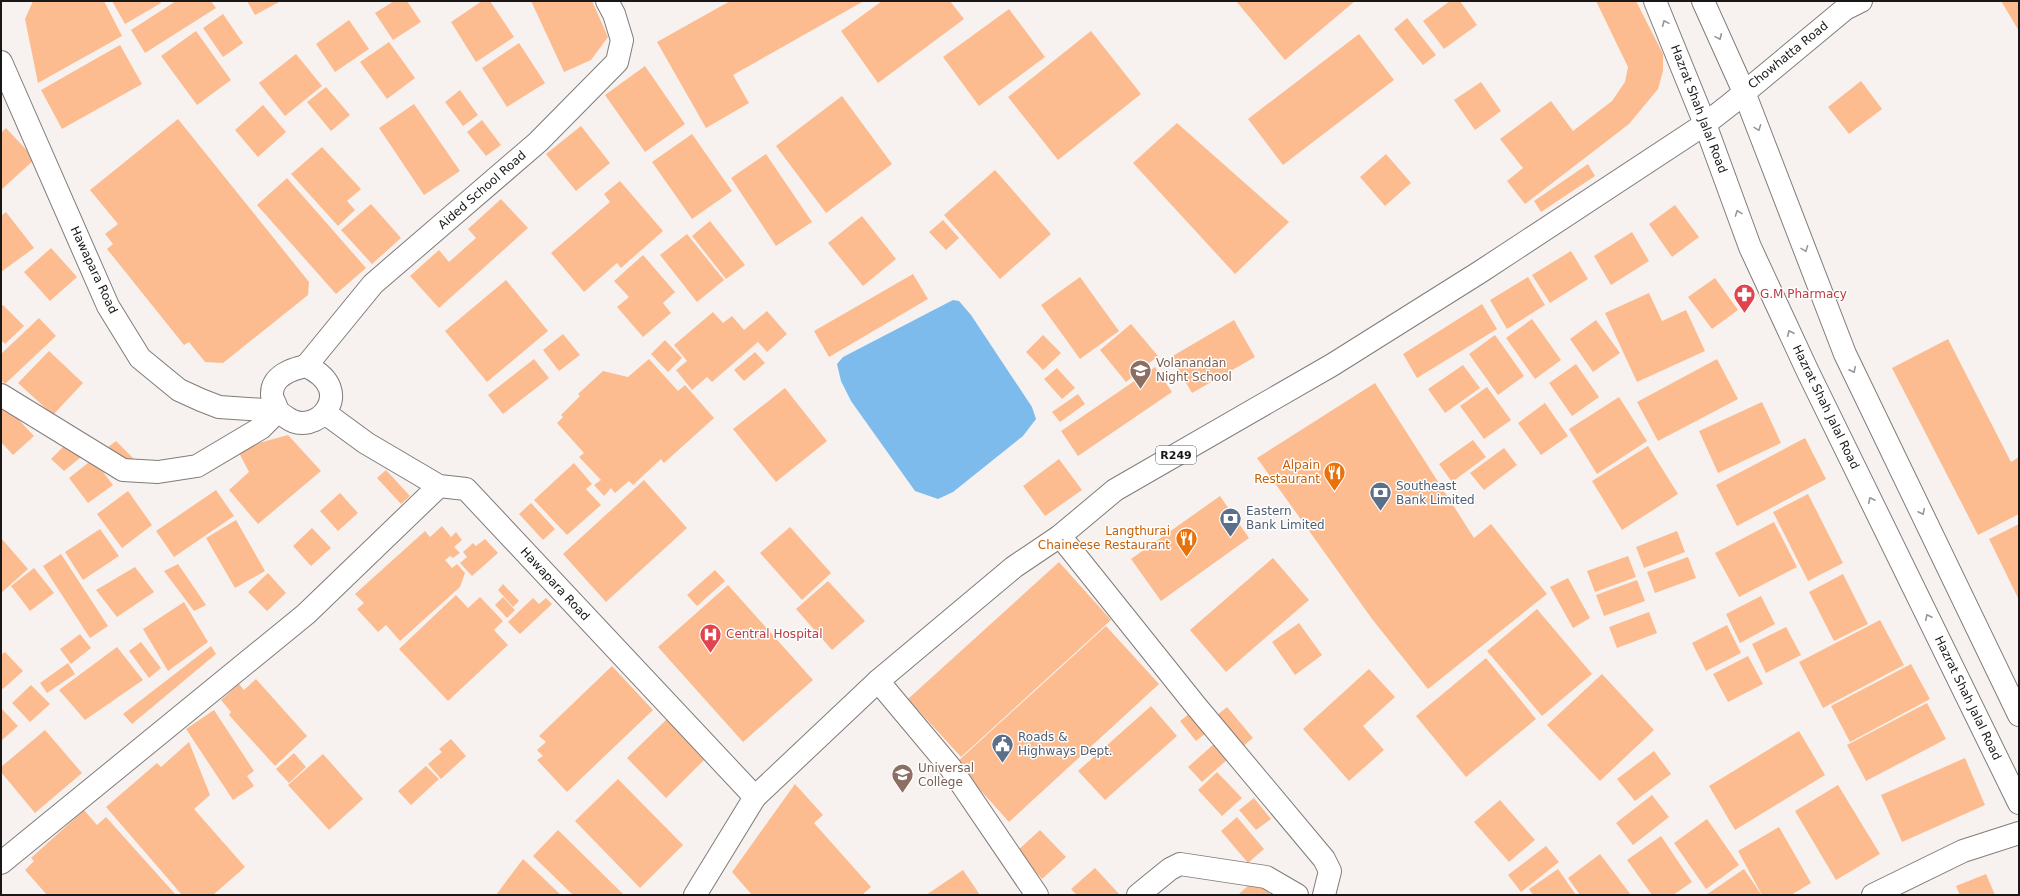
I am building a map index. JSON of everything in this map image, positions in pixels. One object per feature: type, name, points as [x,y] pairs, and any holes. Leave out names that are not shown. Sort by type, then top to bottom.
[{"type":"street","name":"Aided School Road","points":[[306,366],[373,284],[538,142],[617,62],[622,40],[614,14],[607,1]]},
{"type":"street","name":"Hazrat Shah Jalal Road","points":[[1655,1],[1705,124],[1750,247],[1808,372],[2019,803]]},
{"type":"street","points":[[1703,1],[1738,97],[1845,354],[2019,715]]},
{"type":"street","name":"Chowhatta Road","points":[[1738,97],[1852,4]]},
{"type":"street","name":"Hawapara Road","points":[[1,62],[108,306],[140,358],[179,390],[207,403],[220,407],[278,411]]},
{"type":"street","name":"R249","points":[[695,895],[755,797],[878,680],[1014,566],[1060,536],[1115,490],[1332,365],[1480,272],[1705,124],[1738,97]]},
{"type":"street","points":[[306,366],[318,372],[326,379],[331,388],[332,396],[325,413],[310,423],[289,420],[278,411],[272,395],[274,385],[289,369],[306,366]]},
{"type":"street","points":[[1,395],[123,470],[158,472],[197,466],[261,428],[278,411]]},
{"type":"street","name":"Hawapara Road","points":[[325,413],[366,443],[439,486],[466,489],[755,797]]},
{"type":"street","points":[[1,863],[306,614],[439,486]]},
{"type":"street","points":[[1060,536],[1196,706],[1324,859],[1330,871],[1324,895]]},
{"type":"street","points":[[878,680],[950,767],[1038,895]]},
{"type":"street","points":[[1872,895],[1963,851],[2019,833]]},
{"type":"street","points":[[1138,895],[1170,869],[1180,864],[1266,877],[1297,895]]},
{"type":"water","points":[[953,300],[959,301],[971,315],[1032,407],[1036,419],[1023,436],[953,492],[938,499],[915,491],[851,401],[841,381],[837,364],[843,357]]},
{"type":"building","points":[[33,1],[104,1],[122,36],[38,83],[25,19]]},
{"type":"building","points":[[112,1],[160,1],[161,3],[125,24]]},
{"type":"building","points":[[176,1],[211,1],[216,8],[145,53],[131,30]]},
{"type":"building","points":[[247,1],[281,1],[255,15]]},
{"type":"building","points":[[394,1],[407,1],[421,22],[393,40],[375,13]]},
{"type":"building","points":[[482,1],[490,1],[514,37],[476,62],[451,22]]},
{"type":"building","points":[[531,1],[592,1],[608,37],[591,60],[564,72]]},
{"type":"building","points":[[730,1],[864,1],[733,75],[749,103],[706,128],[657,42]]},
{"type":"building","points":[[882,1],[950,1],[964,19],[878,83],[841,31]]},
{"type":"building","points":[[1236,1],[1355,1],[1285,60]]},
{"type":"building","points":[[1450,1],[1460,1],[1477,25],[1444,49],[1423,21]]},
{"type":"building","points":[[1596,1],[1636,1],[1663,54],[1663,71],[1658,89],[1629,124],[1525,204],[1507,181],[1523,168],[1500,139],[1551,101],[1573,131],[1612,101],[1625,82],[1628,67]]},
{"type":"building","points":[[2001,1],[2019,1],[2019,31]]},
{"type":"building","points":[[1009,9],[1045,57],[979,106],[943,57]]},
{"type":"building","points":[[223,14],[243,43],[223,57],[203,28]]},
{"type":"building","points":[[1407,18],[1436,55],[1423,65],[1394,29]]},
{"type":"building","points":[[349,20],[369,49],[335,72],[316,44]]},
{"type":"building","points":[[196,31],[231,80],[197,105],[161,56]]},
{"type":"building","points":[[1091,31],[1141,94],[1058,160],[1008,97]]},
{"type":"building","points":[[1359,34],[1394,80],[1283,165],[1248,119]]},
{"type":"building","points":[[389,42],[415,78],[387,99],[360,62]]},
{"type":"building","points":[[519,43],[545,83],[507,107],[482,68]]},
{"type":"building","points":[[120,45],[142,84],[62,129],[41,90]]},
{"type":"building","points":[[296,54],[322,86],[285,116],[259,83]]},
{"type":"building","points":[[645,66],[685,124],[645,152],[605,95]]},
{"type":"building","points":[[1861,81],[1882,109],[1849,134],[1828,107]]},
{"type":"building","points":[[1481,82],[1501,111],[1475,130],[1454,100]]},
{"type":"building","points":[[326,87],[350,115],[331,131],[307,102]]},
{"type":"building","points":[[460,90],[478,115],[463,126],[445,102]]},
{"type":"building","points":[[842,96],[892,164],[826,213],[776,146]]},
{"type":"building","points":[[414,104],[460,171],[424,195],[379,128]]},
{"type":"building","points":[[263,105],[286,132],[258,157],[235,130]]},
{"type":"building","points":[[178,119],[309,282],[308,295],[223,363],[205,362],[189,342],[184,345],[107,249],[113,244],[105,234],[118,224],[90,190]]},
{"type":"building","points":[[482,120],[501,145],[486,156],[467,132]]},
{"type":"building","points":[[1177,123],[1289,222],[1235,274],[1133,163]]},
{"type":"building","points":[[581,126],[610,163],[576,191],[546,154]]},
{"type":"building","points":[[6,128],[35,159],[1,190],[1,133]]},
{"type":"building","points":[[692,134],[732,191],[692,219],[652,162]]},
{"type":"building","points":[[322,147],[361,189],[347,201],[355,210],[338,226],[291,174]]},
{"type":"building","points":[[766,154],[812,222],[776,246],[731,178]]},
{"type":"building","points":[[1386,154],[1411,183],[1385,206],[1360,177]]},
{"type":"building","points":[[1588,164],[1595,176],[1541,212],[1534,201]]},
{"type":"building","points":[[995,170],[1051,234],[1000,279],[944,215]]},
{"type":"building","points":[[287,178],[366,268],[336,294],[257,205]]},
{"type":"building","points":[[620,181],[663,231],[621,268],[617,263],[584,292],[551,253],[610,202],[604,194]]},
{"type":"building","points":[[501,199],[528,228],[439,308],[410,276],[439,250],[449,262],[476,238],[468,229]]},
{"type":"building","points":[[371,204],[401,238],[372,264],[341,230]]},
{"type":"building","points":[[1675,205],[1699,237],[1672,257],[1649,224]]},
{"type":"building","points":[[6,212],[34,248],[1,272],[1,216]]},
{"type":"building","points":[[862,216],[896,259],[863,286],[828,243]]},
{"type":"building","points":[[943,220],[959,238],[946,250],[929,232]]},
{"type":"building","points":[[710,221],[745,265],[726,279],[692,236]]},
{"type":"building","points":[[1632,232],[1649,261],[1611,285],[1594,256]]},
{"type":"building","points":[[687,234],[724,280],[697,302],[660,255]]},
{"type":"building","points":[[51,248],[77,277],[50,301],[24,272]]},
{"type":"building","points":[[1571,251],[1588,279],[1550,303],[1532,275]]},
{"type":"building","points":[[643,255],[675,292],[663,303],[671,313],[643,337],[617,307],[629,297],[614,281]]},
{"type":"building","points":[[913,274],[928,299],[829,357],[814,331]]},
{"type":"building","points":[[1080,277],[1119,331],[1080,359],[1041,305]]},
{"type":"building","points":[[1528,277],[1545,305],[1507,329],[1490,300]]},
{"type":"building","points":[[1715,278],[1738,310],[1712,329],[1688,297]]},
{"type":"building","points":[[506,280],[548,331],[487,382],[445,331]]},
{"type":"building","points":[[1649,293],[1662,321],[1686,310],[1705,351],[1637,382],[1605,313]]},
{"type":"building","points":[[1482,304],[1497,329],[1417,378],[1403,354]]},
{"type":"building","points":[[3,305],[24,326],[5,344],[1,340],[1,307]]},
{"type":"building","points":[[767,311],[787,334],[767,352],[758,342],[712,382],[707,377],[692,390],[676,370],[687,361],[674,345],[713,312],[723,323],[732,316],[744,330]]},
{"type":"building","points":[[39,318],[56,336],[5,384],[1,380],[1,354]]},
{"type":"building","points":[[1532,319],[1561,360],[1535,379],[1506,338]]},
{"type":"building","points":[[1234,320],[1255,357],[1192,393],[1171,357]]},
{"type":"building","points":[[1596,320],[1620,353],[1593,372],[1570,339]]},
{"type":"building","points":[[1131,324],[1158,356],[1126,382],[1100,350]]},
{"type":"building","points":[[563,334],[580,355],[559,371],[543,350]]},
{"type":"building","points":[[1043,335],[1061,353],[1043,370],[1026,352]]},
{"type":"building","points":[[1495,335],[1524,376],[1498,395],[1469,354]]},
{"type":"building","points":[[1948,339],[2011,462],[2019,457],[2019,514],[1978,535],[1892,368]]},
{"type":"building","points":[[665,340],[682,358],[668,372],[651,354]]},
{"type":"building","points":[[49,351],[83,383],[53,415],[18,383]]},
{"type":"building","points":[[755,352],[765,363],[744,381],[734,370]]},
{"type":"building","points":[[534,359],[549,378],[503,414],[488,395]]},
{"type":"building","points":[[649,359],[678,391],[685,385],[714,418],[664,463],[661,459],[633,485],[629,481],[615,493],[611,488],[604,496],[594,485],[601,480],[579,457],[584,453],[557,423],[563,417],[561,415],[580,396],[578,394],[603,371],[628,377]]},
{"type":"building","points":[[1717,359],[1738,399],[1658,441],[1637,402]]},
{"type":"building","points":[[1576,364],[1599,397],[1572,416],[1549,383]]},
{"type":"building","points":[[1463,365],[1480,388],[1445,413],[1428,389]]},
{"type":"building","points":[[1155,367],[1172,392],[1078,456],[1061,431]]},
{"type":"building","points":[[1057,368],[1075,388],[1062,399],[1044,379]]},
{"type":"building","points":[[1375,383],[1474,538],[1491,524],[1547,594],[1428,689],[1372,619],[1257,458]]},
{"type":"building","points":[[1487,387],[1511,420],[1484,439],[1460,406]]},
{"type":"building","points":[[785,388],[827,441],[776,482],[733,429]]},
{"type":"building","points":[[1078,394],[1085,404],[1060,422],[1052,412]]},
{"type":"building","points":[[1619,397],[1647,441],[1597,474],[1569,429]]},
{"type":"building","points":[[2,402],[34,436],[13,455],[1,442]]},
{"type":"building","points":[[1762,402],[1781,443],[1718,473],[1699,431]]},
{"type":"building","points":[[1545,403],[1568,436],[1541,455],[1518,423]]},
{"type":"building","points":[[288,435],[321,471],[258,524],[229,490],[249,472],[237,449]]},
{"type":"building","points":[[1805,438],[1826,479],[1737,526],[1716,485]]},
{"type":"building","points":[[1473,440],[1486,457],[1452,482],[1439,464]]},
{"type":"building","points":[[69,441],[87,452],[64,471],[51,459]]},
{"type":"building","points":[[116,441],[139,464],[100,453]]},
{"type":"building","points":[[1648,446],[1678,494],[1622,530],[1592,481]]},
{"type":"building","points":[[1504,448],[1517,465],[1484,490],[1470,473]]},
{"type":"building","points":[[93,459],[113,485],[88,503],[69,478]]},
{"type":"building","points":[[1059,459],[1082,490],[1045,516],[1023,486]]},
{"type":"building","points":[[574,463],[592,484],[586,489],[601,505],[567,535],[534,500]]},
{"type":"building","points":[[386,470],[410,496],[401,504],[377,478]]},
{"type":"building","points":[[644,480],[687,528],[606,602],[563,554]]},
{"type":"building","points":[[216,490],[234,516],[174,557],[156,531]]},
{"type":"building","points":[[128,491],[152,525],[122,548],[97,514]]},
{"type":"building","points":[[340,493],[358,513],[338,531],[320,511]]},
{"type":"building","points":[[1808,494],[1843,563],[1808,581],[1773,512]]},
{"type":"building","points":[[1220,496],[1249,538],[1161,601],[1131,559]]},
{"type":"building","points":[[531,503],[555,529],[543,540],[519,514]]},
{"type":"building","points":[[236,520],[265,571],[235,588],[206,538]]},
{"type":"building","points":[[1774,522],[1797,567],[1739,597],[1715,553]]},
{"type":"building","points":[[2019,524],[2019,600],[1989,539]]},
{"type":"building","points":[[442,526],[451,537],[456,532],[462,540],[454,547],[460,553],[453,558],[450,556],[445,560],[452,568],[457,564],[465,573],[460,587],[400,641],[386,625],[378,632],[357,609],[364,603],[355,594],[425,531],[430,537]]},
{"type":"building","points":[[790,527],[831,573],[802,600],[760,553]]},
{"type":"building","points":[[312,528],[331,548],[311,566],[293,546]]},
{"type":"building","points":[[100,529],[119,556],[83,580],[65,552]]},
{"type":"building","points":[[1677,531],[1685,552],[1644,568],[1636,547]]},
{"type":"building","points":[[1,538],[28,569],[1,593]]},
{"type":"building","points":[[485,539],[498,553],[472,576],[460,563],[467,557],[463,552],[473,543],[476,546]]},
{"type":"building","points":[[61,554],[108,626],[90,638],[43,566]]},
{"type":"building","points":[[1628,556],[1636,577],[1595,592],[1587,571]]},
{"type":"building","points":[[1688,557],[1696,578],[1655,593],[1647,572]]},
{"type":"building","points":[[1273,558],[1309,600],[1226,672],[1190,630]]},
{"type":"building","points":[[1059,562],[1111,620],[961,757],[908,699]]},
{"type":"building","points":[[178,564],[206,605],[194,611],[164,571]]},
{"type":"building","points":[[135,567],[154,592],[117,617],[96,590]]},
{"type":"building","points":[[34,568],[54,593],[30,611],[11,586]]},
{"type":"building","points":[[715,570],[725,581],[697,606],[687,595]]},
{"type":"building","points":[[268,573],[286,593],[267,611],[248,592]]},
{"type":"building","points":[[1843,574],[1868,624],[1834,641],[1809,592]]},
{"type":"building","points":[[1568,578],[1590,618],[1573,628],[1550,587]]},
{"type":"building","points":[[1637,580],[1645,601],[1604,616],[1596,595]]},
{"type":"building","points":[[828,581],[865,621],[832,650],[796,609]]},
{"type":"building","points":[[503,584],[519,601],[513,607],[498,590]]},
{"type":"building","points":[[728,585],[813,680],[743,742],[658,647]]},
{"type":"building","points":[[456,595],[468,608],[480,597],[503,621],[494,630],[508,645],[448,701],[399,649]]},
{"type":"building","points":[[1761,596],[1775,624],[1740,643],[1726,614]]},
{"type":"building","points":[[503,597],[515,610],[507,618],[495,605]]},
{"type":"building","points":[[533,598],[539,604],[546,598],[552,604],[520,634],[508,622]]},
{"type":"building","points":[[184,602],[208,642],[168,671],[143,629]]},
{"type":"building","points":[[1537,609],[1592,674],[1542,716],[1487,651]]},
{"type":"building","points":[[1649,612],[1657,633],[1617,648],[1609,627]]},
{"type":"building","points":[[1880,620],[1904,665],[1823,708],[1799,662]]},
{"type":"building","points":[[1299,623],[1322,655],[1295,675],[1272,642]]},
{"type":"building","points":[[1727,625],[1741,653],[1706,671],[1692,643]]},
{"type":"building","points":[[1106,626],[1159,684],[1009,822],[956,763]]},
{"type":"building","points":[[1786,627],[1801,655],[1766,673],[1752,644]]},
{"type":"building","points":[[80,634],[91,648],[71,664],[60,649]]},
{"type":"building","points":[[141,642],[161,668],[149,678],[129,651]]},
{"type":"building","points":[[211,646],[216,654],[132,724],[123,714]]},
{"type":"building","points":[[117,647],[143,680],[85,720],[59,690]]},
{"type":"building","points":[[5,652],[23,671],[3,689],[1,687],[1,655]]},
{"type":"building","points":[[1748,656],[1763,684],[1728,702],[1713,674]]},
{"type":"building","points":[[1486,658],[1536,719],[1466,777],[1416,716]]},
{"type":"building","points":[[68,663],[75,674],[47,693],[40,683]]},
{"type":"building","points":[[1911,664],[1930,699],[1850,742],[1831,706]]},
{"type":"building","points":[[612,666],[653,710],[567,792],[537,760],[543,756],[537,750],[546,742],[539,736]]},
{"type":"building","points":[[1369,669],[1395,697],[1363,726],[1384,750],[1349,781],[1303,729]]},
{"type":"building","points":[[1602,674],[1654,730],[1600,781],[1547,725]]},
{"type":"building","points":[[256,679],[307,736],[275,766],[229,715],[231,712],[221,700],[239,684],[244,690]]},
{"type":"building","points":[[31,685],[50,704],[30,722],[12,703]]},
{"type":"building","points":[[1927,703],[1946,739],[1866,781],[1847,745]]},
{"type":"building","points":[[1151,706],[1177,736],[1105,800],[1078,771]]},
{"type":"building","points":[[1227,707],[1253,738],[1237,751],[1211,720]]},
{"type":"building","points":[[1,708],[18,726],[1,741]]},
{"type":"building","points":[[1195,709],[1211,729],[1196,741],[1180,721]]},
{"type":"building","points":[[214,710],[254,771],[247,776],[254,786],[233,800],[186,729]]},
{"type":"building","points":[[667,719],[706,758],[666,798],[627,758]]},
{"type":"building","points":[[45,730],[82,773],[35,813],[1,772],[1,767]]},
{"type":"building","points":[[1799,731],[1825,775],[1735,830],[1709,786]]},
{"type":"building","points":[[451,739],[466,756],[441,779],[428,764],[442,752],[439,749]]},
{"type":"building","points":[[189,742],[210,795],[194,809],[245,867],[213,895],[182,895],[106,807],[157,763],[161,767]]},
{"type":"building","points":[[1214,744],[1228,759],[1202,782],[1188,767]]},
{"type":"building","points":[[1654,751],[1671,774],[1635,801],[1617,779]]},
{"type":"building","points":[[294,753],[306,767],[289,783],[276,769]]},
{"type":"building","points":[[323,754],[363,799],[329,830],[288,785]]},
{"type":"building","points":[[1965,758],[1985,805],[1902,842],[1881,795]]},
{"type":"building","points":[[426,766],[439,779],[411,805],[398,791]]},
{"type":"building","points":[[1217,772],[1242,798],[1222,816],[1198,790]]},
{"type":"building","points":[[618,779],[683,845],[640,888],[575,821]]},
{"type":"building","points":[[795,784],[823,815],[814,823],[871,887],[862,895],[752,895],[732,872]]},
{"type":"building","points":[[1838,785],[1880,854],[1836,880],[1795,811]]},
{"type":"building","points":[[1652,795],[1669,817],[1633,845],[1616,823]]},
{"type":"building","points":[[1254,798],[1271,819],[1256,830],[1239,810]]},
{"type":"building","points":[[1500,800],[1535,840],[1509,862],[1474,822]]},
{"type":"building","points":[[84,810],[97,825],[106,817],[176,895],[47,895],[25,870],[34,861],[31,858]]},
{"type":"building","points":[[1237,817],[1264,849],[1248,863],[1221,831]]},
{"type":"building","points":[[1707,819],[1739,865],[1706,889],[1674,843]]},
{"type":"building","points":[[1779,827],[1811,883],[1791,895],[1762,895],[1738,851]]},
{"type":"building","points":[[558,830],[624,895],[573,895],[533,856]]},
{"type":"building","points":[[1040,830],[1066,857],[1042,879],[1017,851]]},
{"type":"building","points":[[1661,836],[1692,882],[1673,895],[1652,895],[1627,860]]},
{"type":"building","points":[[1546,846],[1559,862],[1521,892],[1508,875]]},
{"type":"building","points":[[1600,854],[1631,895],[1580,895],[1568,878]]},
{"type":"building","points":[[523,859],[561,895],[496,895]]},
{"type":"building","points":[[1095,868],[1120,895],[1077,895],[1071,889]]},
{"type":"building","points":[[1558,869],[1576,895],[1533,895],[1529,889]]},
{"type":"building","points":[[1744,869],[1761,894],[1760,895],[1706,895]]},
{"type":"building","points":[[963,870],[980,895],[926,895]]},
{"type":"building","points":[[1986,874],[1995,895],[1960,895],[1956,886]]},
{"type":"building","points":[[1256,878],[1271,895],[1238,895]]},
{"type":"place","name":"G.M Pharmacy","points":[[1744,314]]},
{"type":"place","name":"Volanandan Night School","points":[[1141,390]]},
{"type":"place","name":"Alpain Restaurant","points":[[1335,492]]},
{"type":"place","name":"Southeast Bank Limited","points":[[1381,512]]},
{"type":"place","name":"Eastern Bank Limited","points":[[1230,538]]},
{"type":"place","name":"Langthurai Chaineese Restaurant","points":[[1186,558]]},
{"type":"place","name":"Central Hospital","points":[[710,654]]},
{"type":"place","name":"Roads & Highways Dept.","points":[[1002,764]]},
{"type":"place","name":"Universal College","points":[[902,794]]}]
